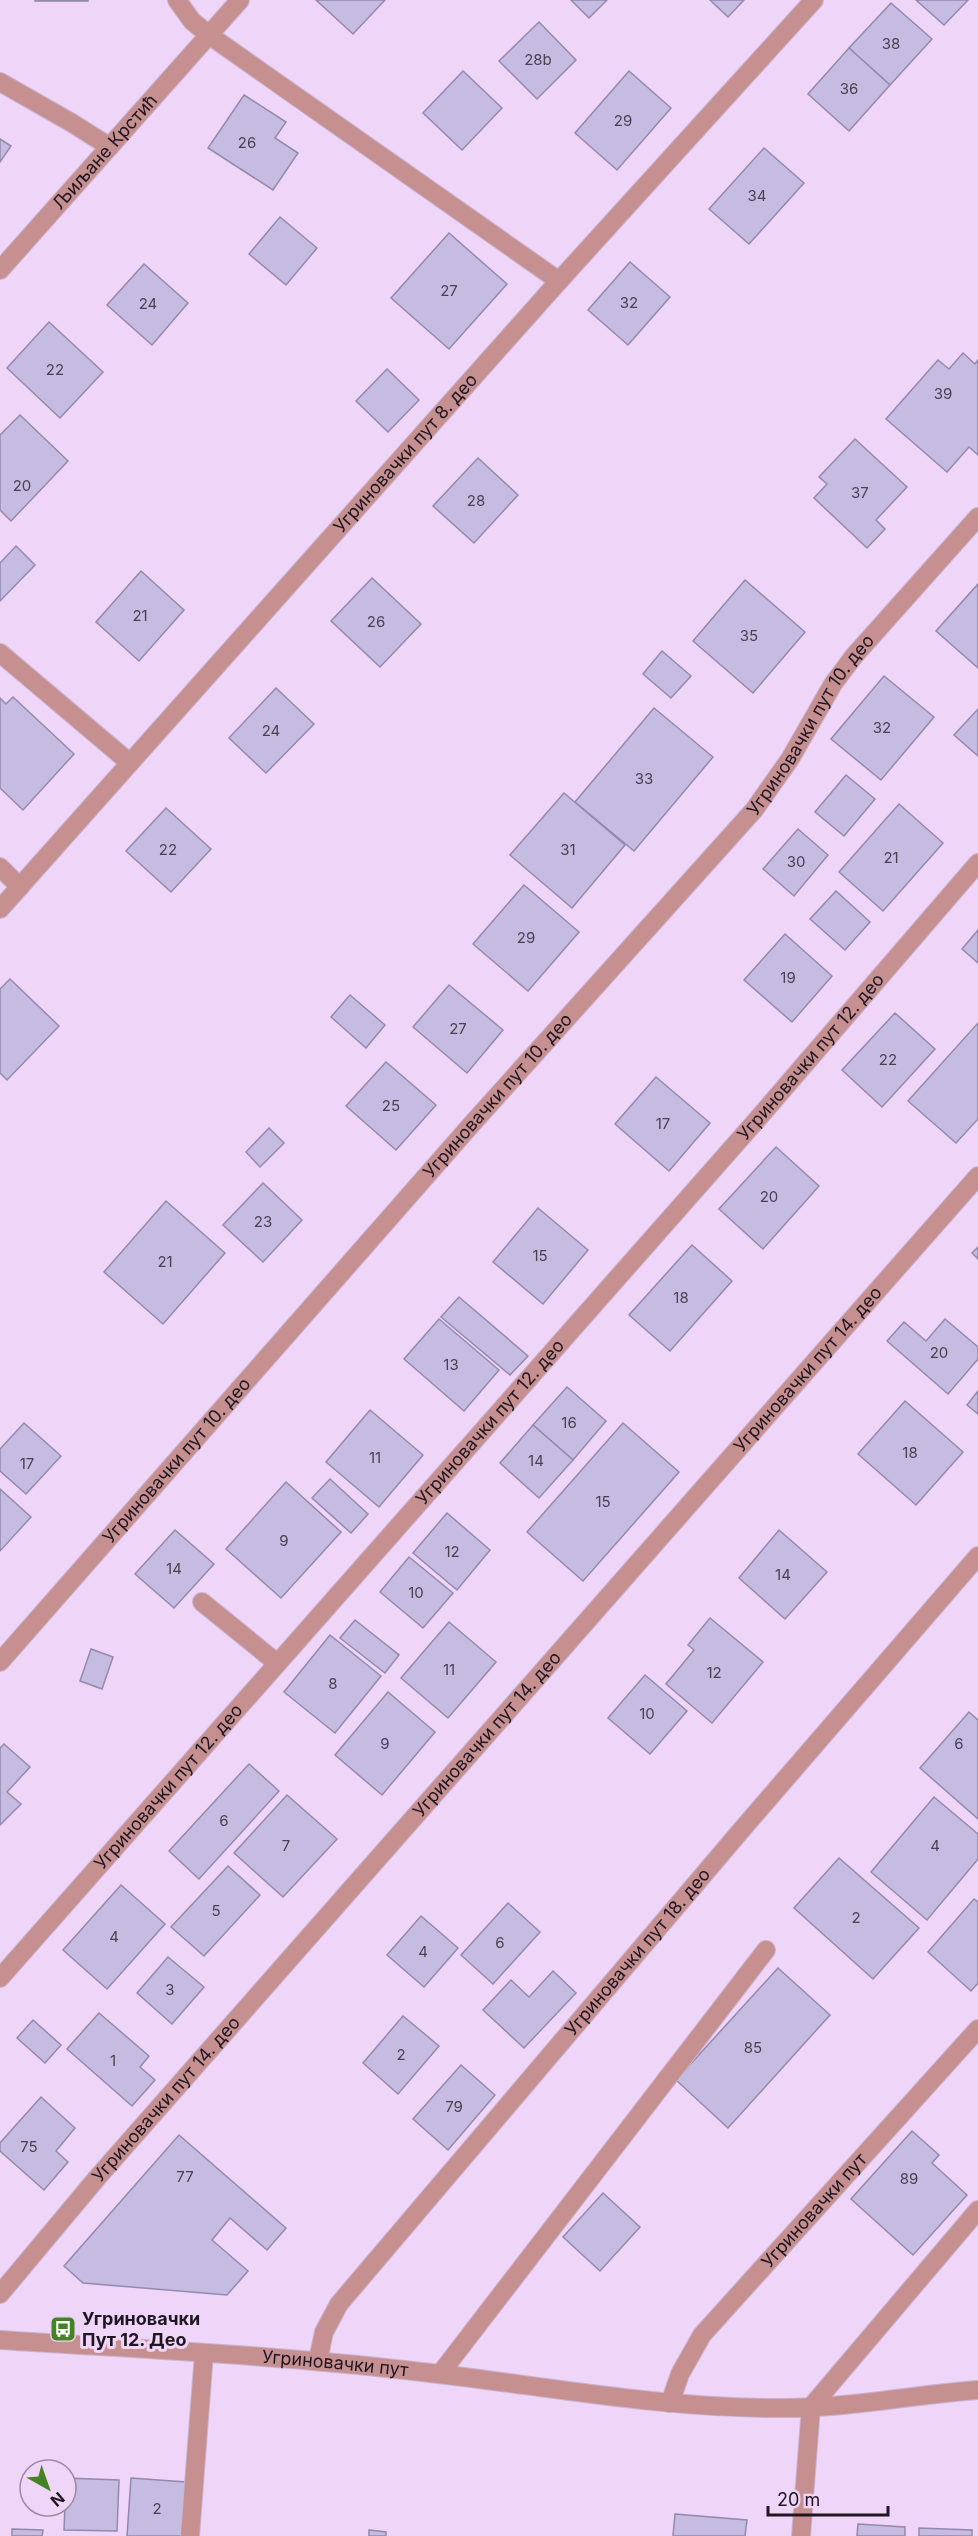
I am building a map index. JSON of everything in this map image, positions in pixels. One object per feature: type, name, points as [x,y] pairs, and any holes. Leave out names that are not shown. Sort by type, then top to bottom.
[{"type":"street","points":[[177,0],[192,21],[208,35],[560,281]]},
{"type":"street","name":"Љиљане Крстић","points":[[0,270],[240,0]]},
{"type":"street","name":"Угриновачки пут 8. део","points":[[0,909],[814,0]]},
{"type":"street","points":[[0,82],[110,147]]},
{"type":"street","name":"Угриновачки пут 10. део","points":[[0,1662],[471,1125],[754,810],[790,759],[833,684],[854,656],[978,517]]},
{"type":"street","points":[[0,653],[130,763]]},
{"type":"street","name":"Угриновачки пут 12. део","points":[[0,1978],[755,1122],[978,863]]},
{"type":"street","points":[[0,867],[20,887]]},
{"type":"street","name":"Угриновачки пут 14. део","points":[[0,2294],[97,2178],[978,1176]]},
{"type":"street","name":"Угриновачки пут 18. део","points":[[318,2360],[324,2332],[339,2304],[744,1827],[978,1556]]},
{"type":"street","points":[[202,1602],[277,1663]]},
{"type":"street","points":[[440,2374],[766,1950]]},
{"type":"street","name":"Угриновачки пут","points":[[670,2403],[680,2374],[702,2335],[978,2029]]},
{"type":"street","points":[[801,2536],[810,2407],[978,2210]]},
{"type":"street","name":"Угриновачки пут","points":[[0,2340],[318,2360],[670,2403],[778,2408],[810,2407],[978,2390]]},
{"type":"street","points":[[190,2536],[204,2353]]},
{"type":"building","points":[[88,0],[88,1],[35,1]]},
{"type":"building","points":[[316,0],[385,0],[353,34]]},
{"type":"building","points":[[571,0],[607,0],[589,18]]},
{"type":"building","points":[[710,0],[744,0],[728,17]]},
{"type":"building","points":[[916,0],[968,0],[944,25]]},
{"type":"building","points":[[891,3],[932,39],[890,85],[849,48]]},
{"type":"building","points":[[539,22],[576,60],[537,99],[499,61]]},
{"type":"building","points":[[849,48],[890,85],[849,131],[808,94]]},
{"type":"building","points":[[463,71],[502,108],[462,150],[423,113]]},
{"type":"building","points":[[629,71],[671,108],[617,170],[575,133]]},
{"type":"building","points":[[244,95],[286,122],[275,138],[298,153],[273,190],[208,148]]},
{"type":"building","points":[[0,139],[11,146],[0,162]]},
{"type":"building","points":[[764,148],[804,183],[749,244],[709,209]]},
{"type":"building","points":[[280,217],[317,248],[286,285],[249,254]]},
{"type":"building","points":[[449,233],[507,284],[449,349],[391,298]]},
{"type":"building","points":[[630,262],[670,297],[628,345],[588,310]]},
{"type":"building","points":[[144,264],[188,303],[152,345],[107,305]]},
{"type":"building","points":[[49,322],[103,372],[60,418],[7,368]]},
{"type":"building","points":[[963,353],[975,364],[978,360],[978,455],[969,447],[947,472],[886,419],[938,360],[949,369]]},
{"type":"building","points":[[387,369],[419,400],[388,432],[356,401]]},
{"type":"building","points":[[20,415],[68,461],[11,521],[0,510],[0,435]]},
{"type":"building","points":[[855,439],[907,487],[876,520],[885,529],[867,548],[814,498],[827,484],[819,477]]},
{"type":"building","points":[[478,458],[518,495],[474,543],[433,506]]},
{"type":"building","points":[[16,546],[35,565],[0,601],[0,563]]},
{"type":"building","points":[[141,571],[184,610],[139,661],[96,622]]},
{"type":"building","points":[[372,578],[421,624],[380,667],[331,621]]},
{"type":"building","points":[[745,580],[805,632],[753,693],[693,641]]},
{"type":"building","points":[[978,584],[978,668],[936,631]]},
{"type":"building","points":[[662,651],[691,676],[671,698],[643,674]]},
{"type":"building","points":[[884,676],[934,717],[881,780],[831,739]]},
{"type":"building","points":[[276,688],[314,724],[266,773],[229,738]]},
{"type":"building","points":[[13,697],[74,754],[23,810],[0,788],[0,698],[6,704]]},
{"type":"building","points":[[654,708],[713,757],[634,851],[575,802]]},
{"type":"building","points":[[978,709],[978,756],[954,735]]},
{"type":"building","points":[[846,775],[875,799],[844,836],[815,812]]},
{"type":"building","points":[[564,793],[625,845],[572,908],[510,855]]},
{"type":"building","points":[[899,804],[943,843],[883,911],[839,872]]},
{"type":"building","points":[[166,808],[211,849],[171,892],[126,851]]},
{"type":"building","points":[[798,829],[828,855],[794,896],[763,869]]},
{"type":"building","points":[[524,885],[579,932],[528,991],[473,944]]},
{"type":"building","points":[[836,891],[870,922],[845,950],[810,919]]},
{"type":"building","points":[[978,930],[978,963],[962,949]]},
{"type":"building","points":[[785,934],[832,976],[792,1022],[744,980]]},
{"type":"building","points":[[10,979],[59,1026],[7,1080],[0,1073],[0,989]]},
{"type":"building","points":[[449,985],[503,1030],[467,1073],[413,1027]]},
{"type":"building","points":[[350,995],[385,1025],[366,1048],[331,1017]]},
{"type":"building","points":[[895,1013],[935,1049],[882,1107],[842,1070]]},
{"type":"building","points":[[978,1023],[978,1119],[956,1143],[908,1101]]},
{"type":"building","points":[[386,1062],[436,1105],[396,1150],[346,1106]]},
{"type":"building","points":[[656,1077],[710,1123],[669,1171],[615,1124]]},
{"type":"building","points":[[269,1128],[284,1143],[260,1167],[246,1152]]},
{"type":"building","points":[[776,1147],[819,1186],[763,1249],[719,1209]]},
{"type":"building","points":[[263,1183],[302,1220],[263,1262],[223,1225]]},
{"type":"building","points":[[166,1201],[225,1253],[163,1324],[104,1272]]},
{"type":"building","points":[[538,1208],[588,1250],[543,1304],[493,1262]]},
{"type":"building","points":[[692,1245],[732,1281],[670,1351],[629,1315]]},
{"type":"building","points":[[978,1247],[978,1259],[972,1253]]},
{"type":"building","points":[[459,1297],[528,1356],[510,1375],[441,1317]]},
{"type":"building","points":[[439,1319],[499,1370],[464,1411],[404,1359]]},
{"type":"building","points":[[945,1319],[978,1347],[978,1359],[948,1394],[887,1341],[904,1322],[926,1341]]},
{"type":"building","points":[[567,1387],[606,1421],[573,1460],[533,1425]]},
{"type":"building","points":[[978,1391],[978,1414],[967,1405]]},
{"type":"building","points":[[905,1401],[963,1452],[916,1505],[858,1454]]},
{"type":"building","points":[[370,1410],[423,1455],[379,1507],[326,1462]]},
{"type":"building","points":[[24,1423],[61,1456],[26,1494],[0,1471],[0,1449]]},
{"type":"building","points":[[623,1423],[679,1472],[583,1581],[527,1532]]},
{"type":"building","points":[[533,1425],[573,1460],[539,1498],[500,1463]]},
{"type":"building","points":[[330,1479],[368,1514],[351,1533],[312,1498]]},
{"type":"building","points":[[286,1482],[341,1532],[281,1598],[226,1549]]},
{"type":"building","points":[[0,1489],[31,1517],[0,1551]]},
{"type":"building","points":[[447,1513],[490,1550],[457,1590],[413,1553]]},
{"type":"building","points":[[175,1530],[214,1564],[174,1608],[135,1574]]},
{"type":"building","points":[[779,1530],[827,1572],[785,1619],[739,1578]]},
{"type":"building","points":[[409,1557],[453,1593],[423,1628],[380,1592]]},
{"type":"building","points":[[710,1618],[763,1662],[712,1723],[666,1684],[694,1650],[688,1645]]},
{"type":"building","points":[[355,1620],[399,1655],[385,1673],[340,1638]]},
{"type":"building","points":[[449,1622],[496,1662],[448,1718],[401,1678]]},
{"type":"building","points":[[330,1635],[381,1676],[335,1733],[284,1692]]},
{"type":"building","points":[[91,1649],[113,1657],[102,1689],[80,1681]]},
{"type":"building","points":[[645,1675],[687,1711],[650,1754],[608,1718]]},
{"type":"building","points":[[388,1692],[435,1732],[382,1795],[335,1755]]},
{"type":"building","points":[[969,1712],[978,1720],[978,1819],[920,1768]]},
{"type":"building","points":[[4,1744],[30,1767],[7,1792],[21,1804],[0,1825],[0,1748]]},
{"type":"building","points":[[249,1764],[279,1791],[199,1879],[169,1851]]},
{"type":"building","points":[[287,1795],[337,1839],[283,1897],[234,1853]]},
{"type":"building","points":[[934,1797],[978,1834],[978,1859],[927,1920],[871,1872]]},
{"type":"building","points":[[839,1858],[919,1928],[873,1979],[794,1908]]},
{"type":"building","points":[[228,1866],[260,1895],[204,1956],[171,1927]]},
{"type":"building","points":[[121,1885],[165,1924],[107,1989],[63,1950]]},
{"type":"building","points":[[974,1899],[978,1902],[978,1983],[971,1991],[928,1952]]},
{"type":"building","points":[[508,1903],[540,1932],[493,1984],[461,1955]]},
{"type":"building","points":[[421,1916],[458,1948],[424,1987],[387,1955]]},
{"type":"building","points":[[168,1957],[204,1987],[172,2024],[137,1993]]},
{"type":"building","points":[[778,1968],[830,2015],[728,2128],[676,2080]]},
{"type":"building","points":[[553,1971],[576,1993],[524,2048],[483,2010],[511,1980],[529,1997]]},
{"type":"building","points":[[99,2013],[149,2056],[140,2067],[155,2080],[132,2106],[67,2049]]},
{"type":"building","points":[[403,2016],[439,2046],[398,2094],[363,2063]]},
{"type":"building","points":[[33,2020],[61,2045],[45,2063],[17,2038]]},
{"type":"building","points":[[461,2065],[495,2095],[448,2150],[413,2119]]},
{"type":"building","points":[[41,2097],[75,2128],[56,2151],[68,2162],[44,2190],[0,2151],[0,2143]]},
{"type":"building","points":[[912,2131],[939,2155],[932,2163],[967,2195],[913,2255],[851,2199]]},
{"type":"building","points":[[179,2135],[286,2228],[267,2250],[230,2218],[212,2240],[248,2271],[227,2295],[83,2283],[64,2266]]},
{"type":"building","points":[[603,2193],[640,2227],[600,2271],[563,2237]]},
{"type":"building","points":[[78,2478],[119,2480],[117,2531],[64,2530],[64,2518],[78,2518]]},
{"type":"building","points":[[131,2478],[186,2482],[182,2536],[127,2536]]},
{"type":"building","points":[[675,2514],[747,2520],[745,2536],[673,2536]]},
{"type":"building","points":[[858,2524],[905,2527],[905,2536],[857,2536]]},
{"type":"building","points":[[919,2528],[972,2530],[972,2536],[919,2536]]},
{"type":"building","points":[[12,2529],[43,2530],[42,2536],[12,2536]]},
{"type":"building","points":[[369,2530],[386,2532],[386,2536],[369,2536]]},
{"type":"place","name":"Угриновачки Пут 12. Део","points":[[63,2329]]}]
